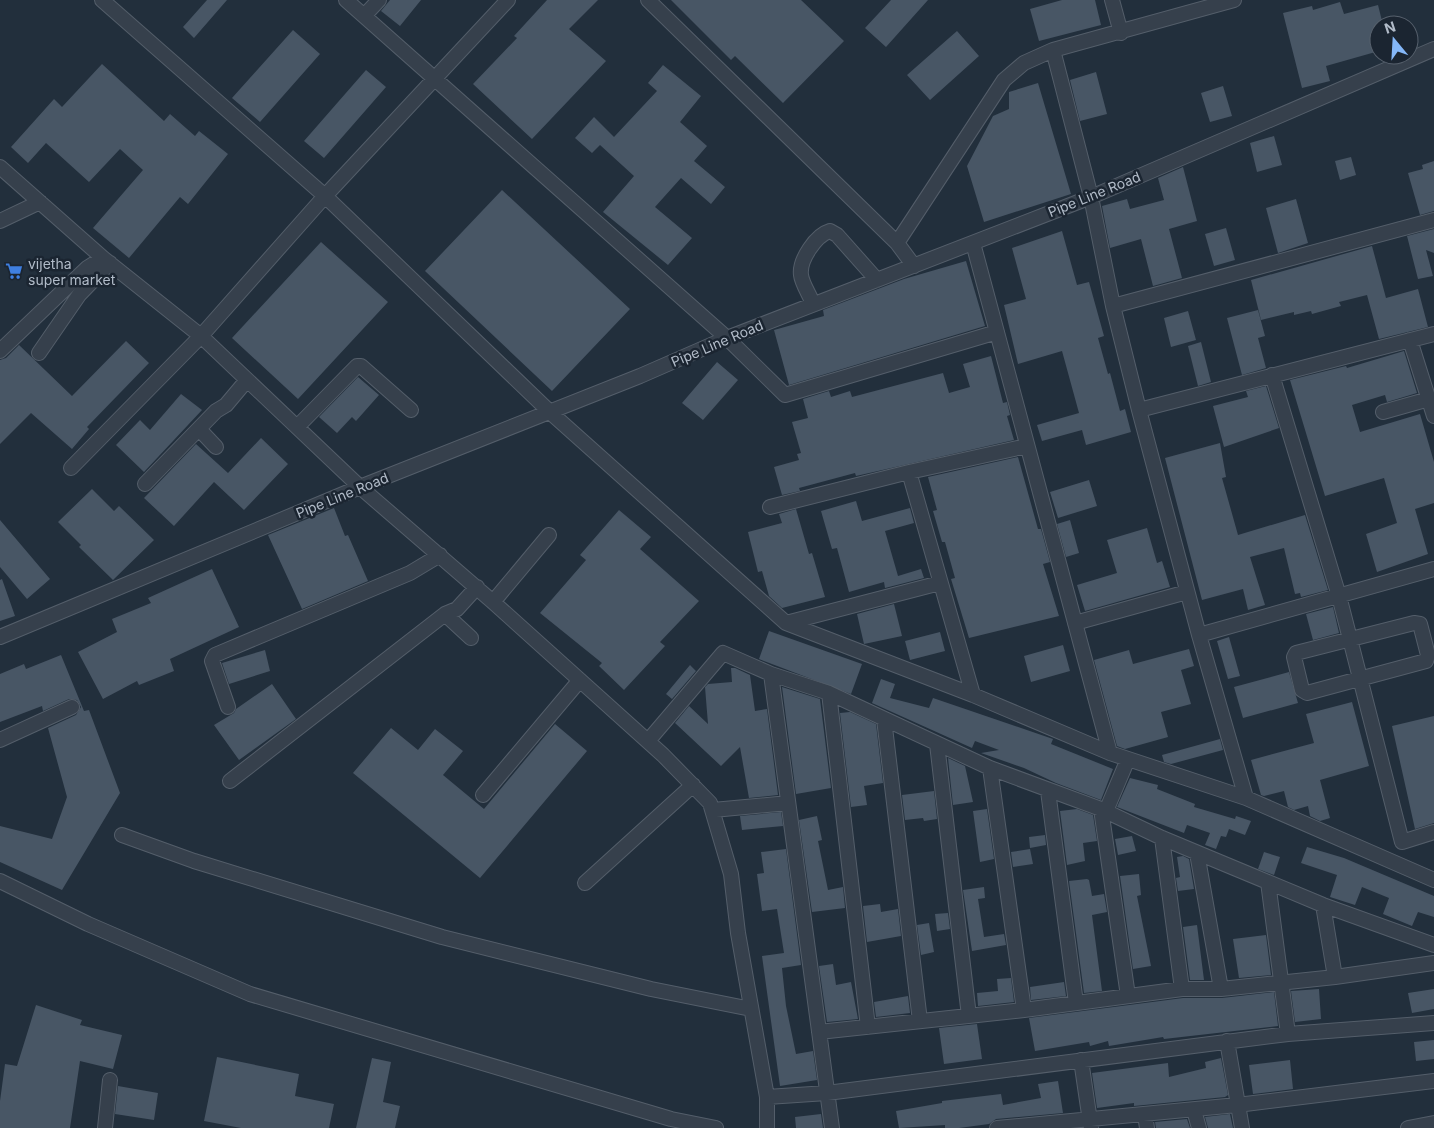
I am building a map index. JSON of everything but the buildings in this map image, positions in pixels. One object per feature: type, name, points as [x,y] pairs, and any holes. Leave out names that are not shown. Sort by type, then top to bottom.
[{"type":"street","points":[[102,0],[325,196],[551,413],[786,623],[973,695],[1110,753],[1246,798],[1434,880]]},
{"type":"street","points":[[346,0],[727,338],[785,396],[997,332]]},
{"type":"street","points":[[364,16],[379,0]]},
{"type":"street","points":[[71,468],[201,336],[325,196],[508,0]]},
{"type":"street","points":[[648,0],[897,243],[914,266]]},
{"type":"street","points":[[1112,0],[1121,33]]},
{"type":"street","points":[[897,243],[1004,80],[1024,64],[1053,50],[1121,33],[1234,0]]},
{"type":"street","name":"Pipe Line Road","points":[[0,636],[360,487],[551,413],[727,338],[1091,197],[1434,49]]},
{"type":"street","points":[[1053,50],[1091,197],[1113,306],[1139,410],[1199,635],[1246,798]]},
{"type":"street","points":[[0,167],[106,261],[201,336],[360,487],[477,587],[648,741],[710,803],[731,874],[738,934],[767,1097],[767,1128]]},
{"type":"street","points":[[0,221],[40,202]]},
{"type":"street","points":[[1113,306],[1434,220]]},
{"type":"street","points":[[813,304],[801,275],[802,266],[805,257],[822,234],[830,231],[837,235],[877,280]]},
{"type":"street","points":[[972,243],[1110,753]]},
{"type":"street","points":[[0,351],[87,268],[106,261]]},
{"type":"street","points":[[39,353],[79,295],[106,261]]},
{"type":"street","points":[[1139,410],[1434,334]]},
{"type":"street","points":[[1410,340],[1434,416]]},
{"type":"street","points":[[297,427],[357,366],[361,366],[411,410]]},
{"type":"street","points":[[1272,375],[1339,596],[1409,868]]},
{"type":"street","points":[[145,484],[216,411],[226,405],[247,380]]},
{"type":"street","points":[[1383,412],[1429,399]]},
{"type":"street","points":[[199,429],[216,447]]},
{"type":"street","points":[[770,507],[910,472],[1027,446]]},
{"type":"street","points":[[910,472],[973,695]]},
{"type":"street","points":[[493,602],[549,536]]},
{"type":"street","points":[[228,707],[212,661],[215,654],[410,573],[440,555]]},
{"type":"street","points":[[1199,635],[1434,569]]},
{"type":"street","points":[[786,623],[940,583]]},
{"type":"street","points":[[230,781],[445,614],[457,609],[477,587]]},
{"type":"street","points":[[1075,623],[1188,592]]},
{"type":"street","points":[[445,614],[471,638]]},
{"type":"street","points":[[1414,622],[1420,624],[1428,655],[1426,661],[1307,692],[1302,690],[1294,657],[1296,653],[1350,640],[1414,622]]},
{"type":"street","points":[[648,741],[723,653],[771,674],[829,693],[990,768],[1103,810],[1162,838],[1323,905],[1434,945]]},
{"type":"street","points":[[771,674],[832,1128]]},
{"type":"street","points":[[483,795],[580,680]]},
{"type":"street","points":[[829,693],[868,1027]]},
{"type":"street","points":[[0,740],[72,707]]},
{"type":"street","points":[[884,719],[920,1021]]},
{"type":"street","points":[[937,744],[969,1016]]},
{"type":"street","points":[[1128,759],[1103,810],[1128,996]]},
{"type":"street","points":[[990,768],[1024,1010]]},
{"type":"street","points":[[585,883],[693,785]]},
{"type":"street","points":[[1048,791],[1076,1003]]},
{"type":"street","points":[[712,810],[788,803]]},
{"type":"street","points":[[1402,842],[1434,832]]},
{"type":"street","points":[[122,835],[194,861],[442,937],[642,986],[751,1010]]},
{"type":"street","points":[[1162,838],[1182,989]]},
{"type":"street","points":[[1197,853],[1221,989]]},
{"type":"street","points":[[0,881],[88,924],[250,994],[671,1119],[716,1128]]},
{"type":"street","points":[[1268,882],[1288,1034]]},
{"type":"street","points":[[1323,905],[1335,977]]},
{"type":"street","points":[[819,1032],[1024,1010],[1182,989],[1221,989],[1335,977],[1434,962]]},
{"type":"street","points":[[767,1097],[827,1093],[1288,1034],[1434,1023]]},
{"type":"street","points":[[1227,1041],[1242,1128]]},
{"type":"street","points":[[1081,1060],[1091,1124]]},
{"type":"street","points":[[104,1128],[110,1080]]},
{"type":"street","points":[[997,1128],[1146,1122],[1194,1110],[1434,1081]]},
{"type":"street","points":[[1194,1110],[1199,1128]]},
{"type":"street","points":[[1408,1128],[1434,1123]]},
{"type":"place","name":"vijetha super market","points":[[14,271]]}]
